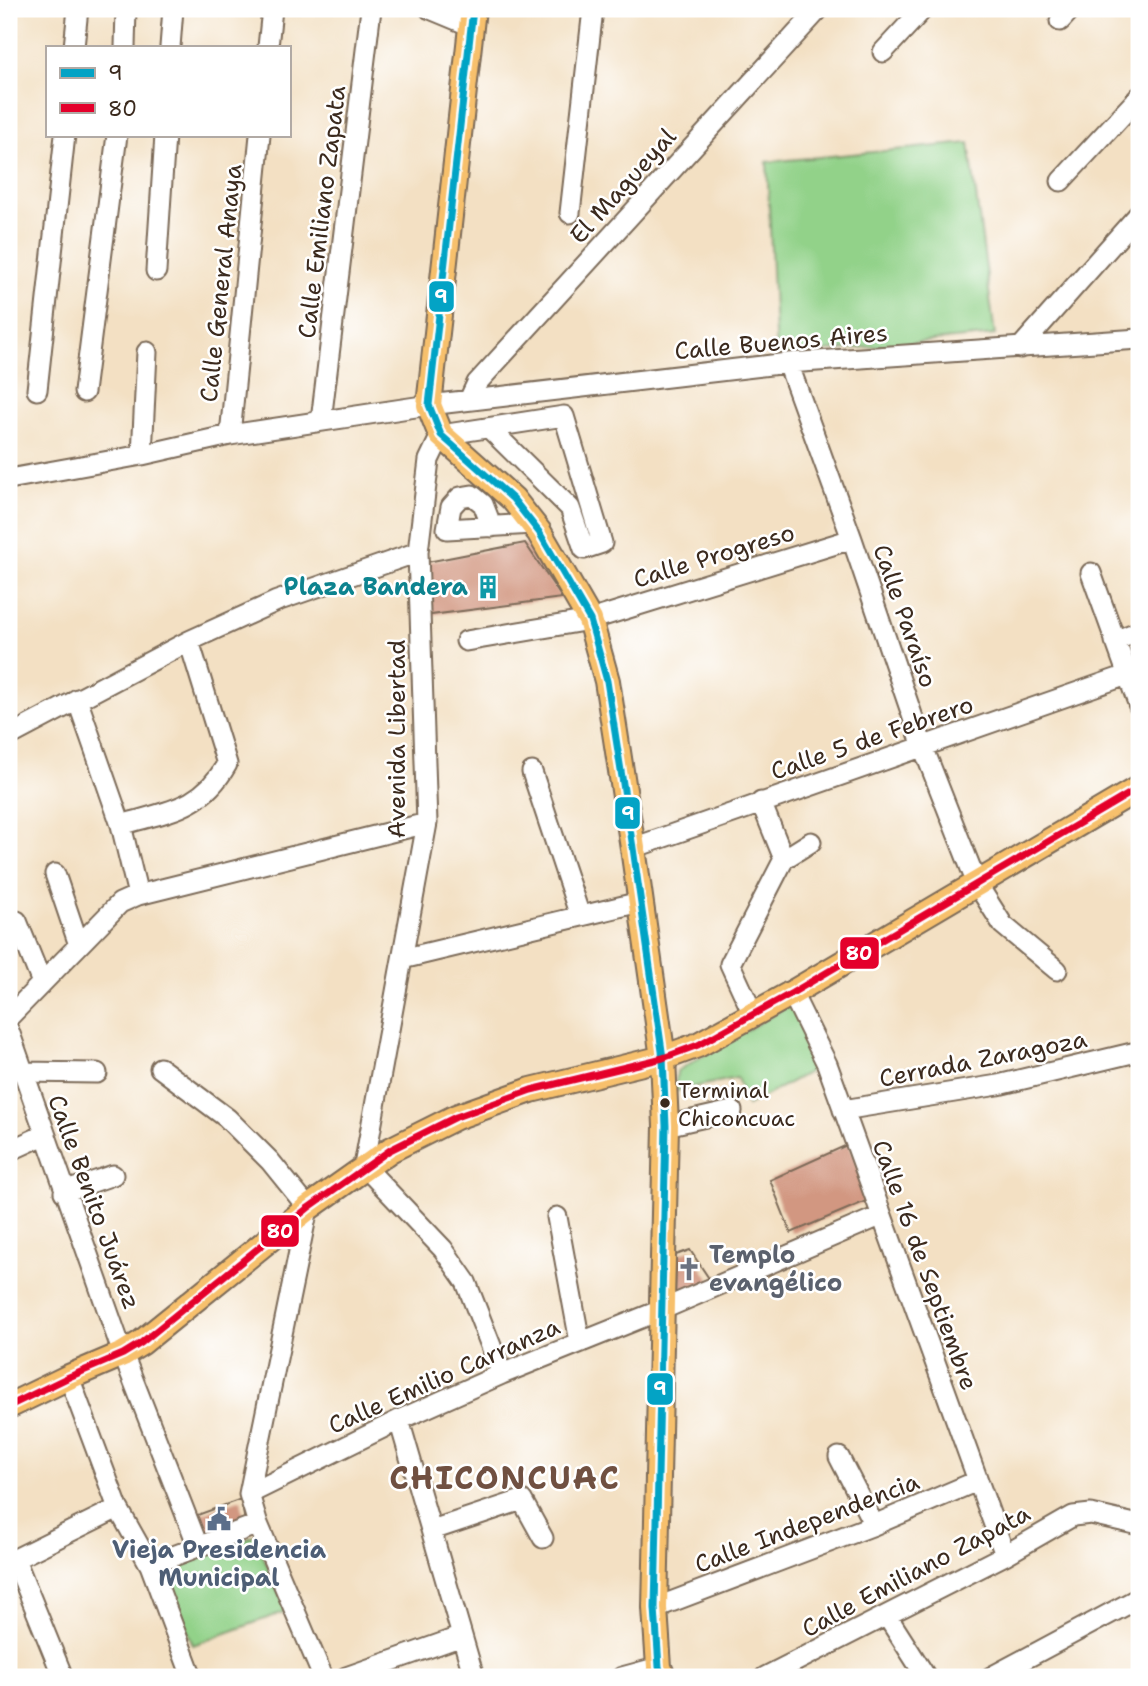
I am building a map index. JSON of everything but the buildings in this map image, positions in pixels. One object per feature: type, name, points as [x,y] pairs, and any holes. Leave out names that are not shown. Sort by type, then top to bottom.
[{"type":"main road","points":[[472,18],[429,405],[441,435],[493,480],[533,524],[590,620],[607,681],[663,1058],[666,1126],[655,1608],[661,1672]]},
{"type":"main road","points":[[9,1406],[141,1343],[308,1208],[390,1150],[456,1117],[531,1090],[663,1058],[698,1045],[792,993],[1139,788]]},
{"type":"street","points":[[74,46],[78,9]]},
{"type":"street","points":[[125,46],[126,9]]},
{"type":"street","points":[[170,46],[173,9]]},
{"type":"street","points":[[268,46],[272,9]]},
{"type":"street","name":"Calle Emiliano Zapata","points":[[321,421],[371,9]]},
{"type":"street","points":[[430,9],[472,18]]},
{"type":"street","points":[[570,213],[593,9]]},
{"type":"street","name":"El Magueyal","points":[[469,400],[477,383],[819,9]]},
{"type":"street","points":[[883,52],[923,9]]},
{"type":"street","points":[[1061,181],[1139,97]]},
{"type":"street","points":[[37,390],[65,136]]},
{"type":"street","points":[[84,392],[117,136]]},
{"type":"street","points":[[156,271],[165,136]]},
{"type":"street","name":"Calle General Anaya","points":[[230,435],[260,136]]},
{"type":"street","points":[[1020,348],[1139,214]]},
{"type":"street","points":[[1132,340],[1139,322]]},
{"type":"street","name":"Calle Buenos Aires","points":[[230,435],[429,405],[788,363],[1132,340]]},
{"type":"street","points":[[142,455],[147,352]]},
{"type":"street","name":"Calle Paraíso","points":[[788,363],[923,747],[976,884],[1003,925],[1057,970]]},
{"type":"street","points":[[441,435],[564,416],[602,543],[584,550],[570,508],[489,428]]},
{"type":"street","points":[[9,479],[142,455],[230,435]]},
{"type":"street","name":"Avenida Libertad","points":[[364,1166],[427,823],[418,552],[429,460],[441,435]]},
{"type":"street","points":[[492,527],[533,524]]},
{"type":"street","name":"Calle Progreso","points":[[466,641],[590,620],[852,539]]},
{"type":"street","points":[[9,736],[189,641],[277,601],[418,552]]},
{"type":"street","points":[[1091,573],[1139,706]]},
{"type":"street","points":[[1115,641],[1139,631]]},
{"type":"street","points":[[121,825],[188,806],[211,788],[227,764],[189,641]]},
{"type":"street","name":"Calle 5 de Febrero","points":[[633,848],[1127,675]]},
{"type":"street","points":[[77,699],[121,825],[138,895]]},
{"type":"street","points":[[532,772],[580,916]]},
{"type":"street","points":[[761,802],[785,859]]},
{"type":"street","points":[[9,1017],[121,903],[138,895],[427,823]]},
{"type":"street","points":[[752,1014],[730,964],[785,859],[811,842]]},
{"type":"street","points":[[55,874],[79,945]]},
{"type":"street","points":[[402,960],[640,902]]},
{"type":"street","points":[[16,921],[42,983]]},
{"type":"street","name":"Calle 16 de Septiembre","points":[[792,993],[827,1065],[1005,1555]]},
{"type":"street","name":"Calle Benito Juárez","points":[[9,1031],[16,1047],[15,1068],[44,1135],[122,1354],[198,1546]]},
{"type":"street","name":"Cerrada Zaragoza","points":[[844,1110],[998,1085],[1132,1053]]},
{"type":"street","points":[[15,1068],[97,1073]]},
{"type":"street","points":[[160,1068],[227,1118],[270,1161],[308,1208],[249,1494],[258,1524],[323,1677]]},
{"type":"street","points":[[666,1126],[732,1111]]},
{"type":"street","points":[[9,1151],[44,1135]]},
{"type":"street","points":[[364,1166],[443,1249],[466,1282],[502,1374]]},
{"type":"street","points":[[64,1192],[113,1175]]},
{"type":"street","name":"Calle Emilio Carranza","points":[[249,1494],[399,1420],[502,1374],[661,1310],[880,1216]]},
{"type":"street","points":[[557,1217],[580,1342]]},
{"type":"street","points":[[69,1377],[118,1508],[150,1565],[191,1677]]},
{"type":"street","points":[[399,1420],[474,1677]]},
{"type":"street","points":[[839,1457],[874,1525]]},
{"type":"street","name":"Calle Independencia","points":[[655,1608],[874,1525],[977,1482]]},
{"type":"street","points":[[432,1530],[522,1500],[543,1538]]},
{"type":"street","points":[[63,1677],[12,1561],[118,1508]]},
{"type":"street","points":[[1114,1520],[1139,1511]]},
{"type":"street","name":"Calle Emiliano Zapata","points":[[765,1677],[1005,1555],[1073,1516],[1091,1514],[1114,1520]]},
{"type":"street","points":[[1114,1520],[1139,1525]]},
{"type":"street","points":[[150,1565],[258,1524]]},
{"type":"street","points":[[991,1677],[1139,1598]]},
{"type":"street","points":[[887,1616],[926,1677]]},
{"type":"street","points":[[346,1677],[462,1636]]},
{"type":"street","points":[[622,1677],[661,1672]]},
{"type":"green space","points":[[969,143],[995,335],[776,356],[767,162]]},
{"type":"green space","points":[[793,1003],[821,1065],[747,1106],[737,1078],[675,1091],[677,1071]]},
{"type":"green space","points":[[254,1535],[287,1611],[193,1645],[164,1571]]},
{"type":"transit line","name":"9","points":[[473,9],[429,405],[441,435],[513,499],[539,532],[590,620],[607,681],[663,1058],[666,1126],[655,1608],[659,1667],[663,1677]]},
{"type":"transit line","name":"80","points":[[9,1406],[123,1354],[141,1343],[308,1208],[390,1150],[456,1117],[531,1090],[663,1058],[698,1045],[792,993],[1139,788]]},
{"type":"place","name":"Plaza Bandera","points":[[488,587]]},
{"type":"place","name":"Terminal Chiconcuac","points":[[665,1103]]},
{"type":"place","name":"Templo evangélico","points":[[689,1269]]},
{"type":"place","name":"Vieja Presidencia Municipal","points":[[219,1519]]},
{"type":"district","name":"CHICONCUAC","points":[[505,1478]]}]
